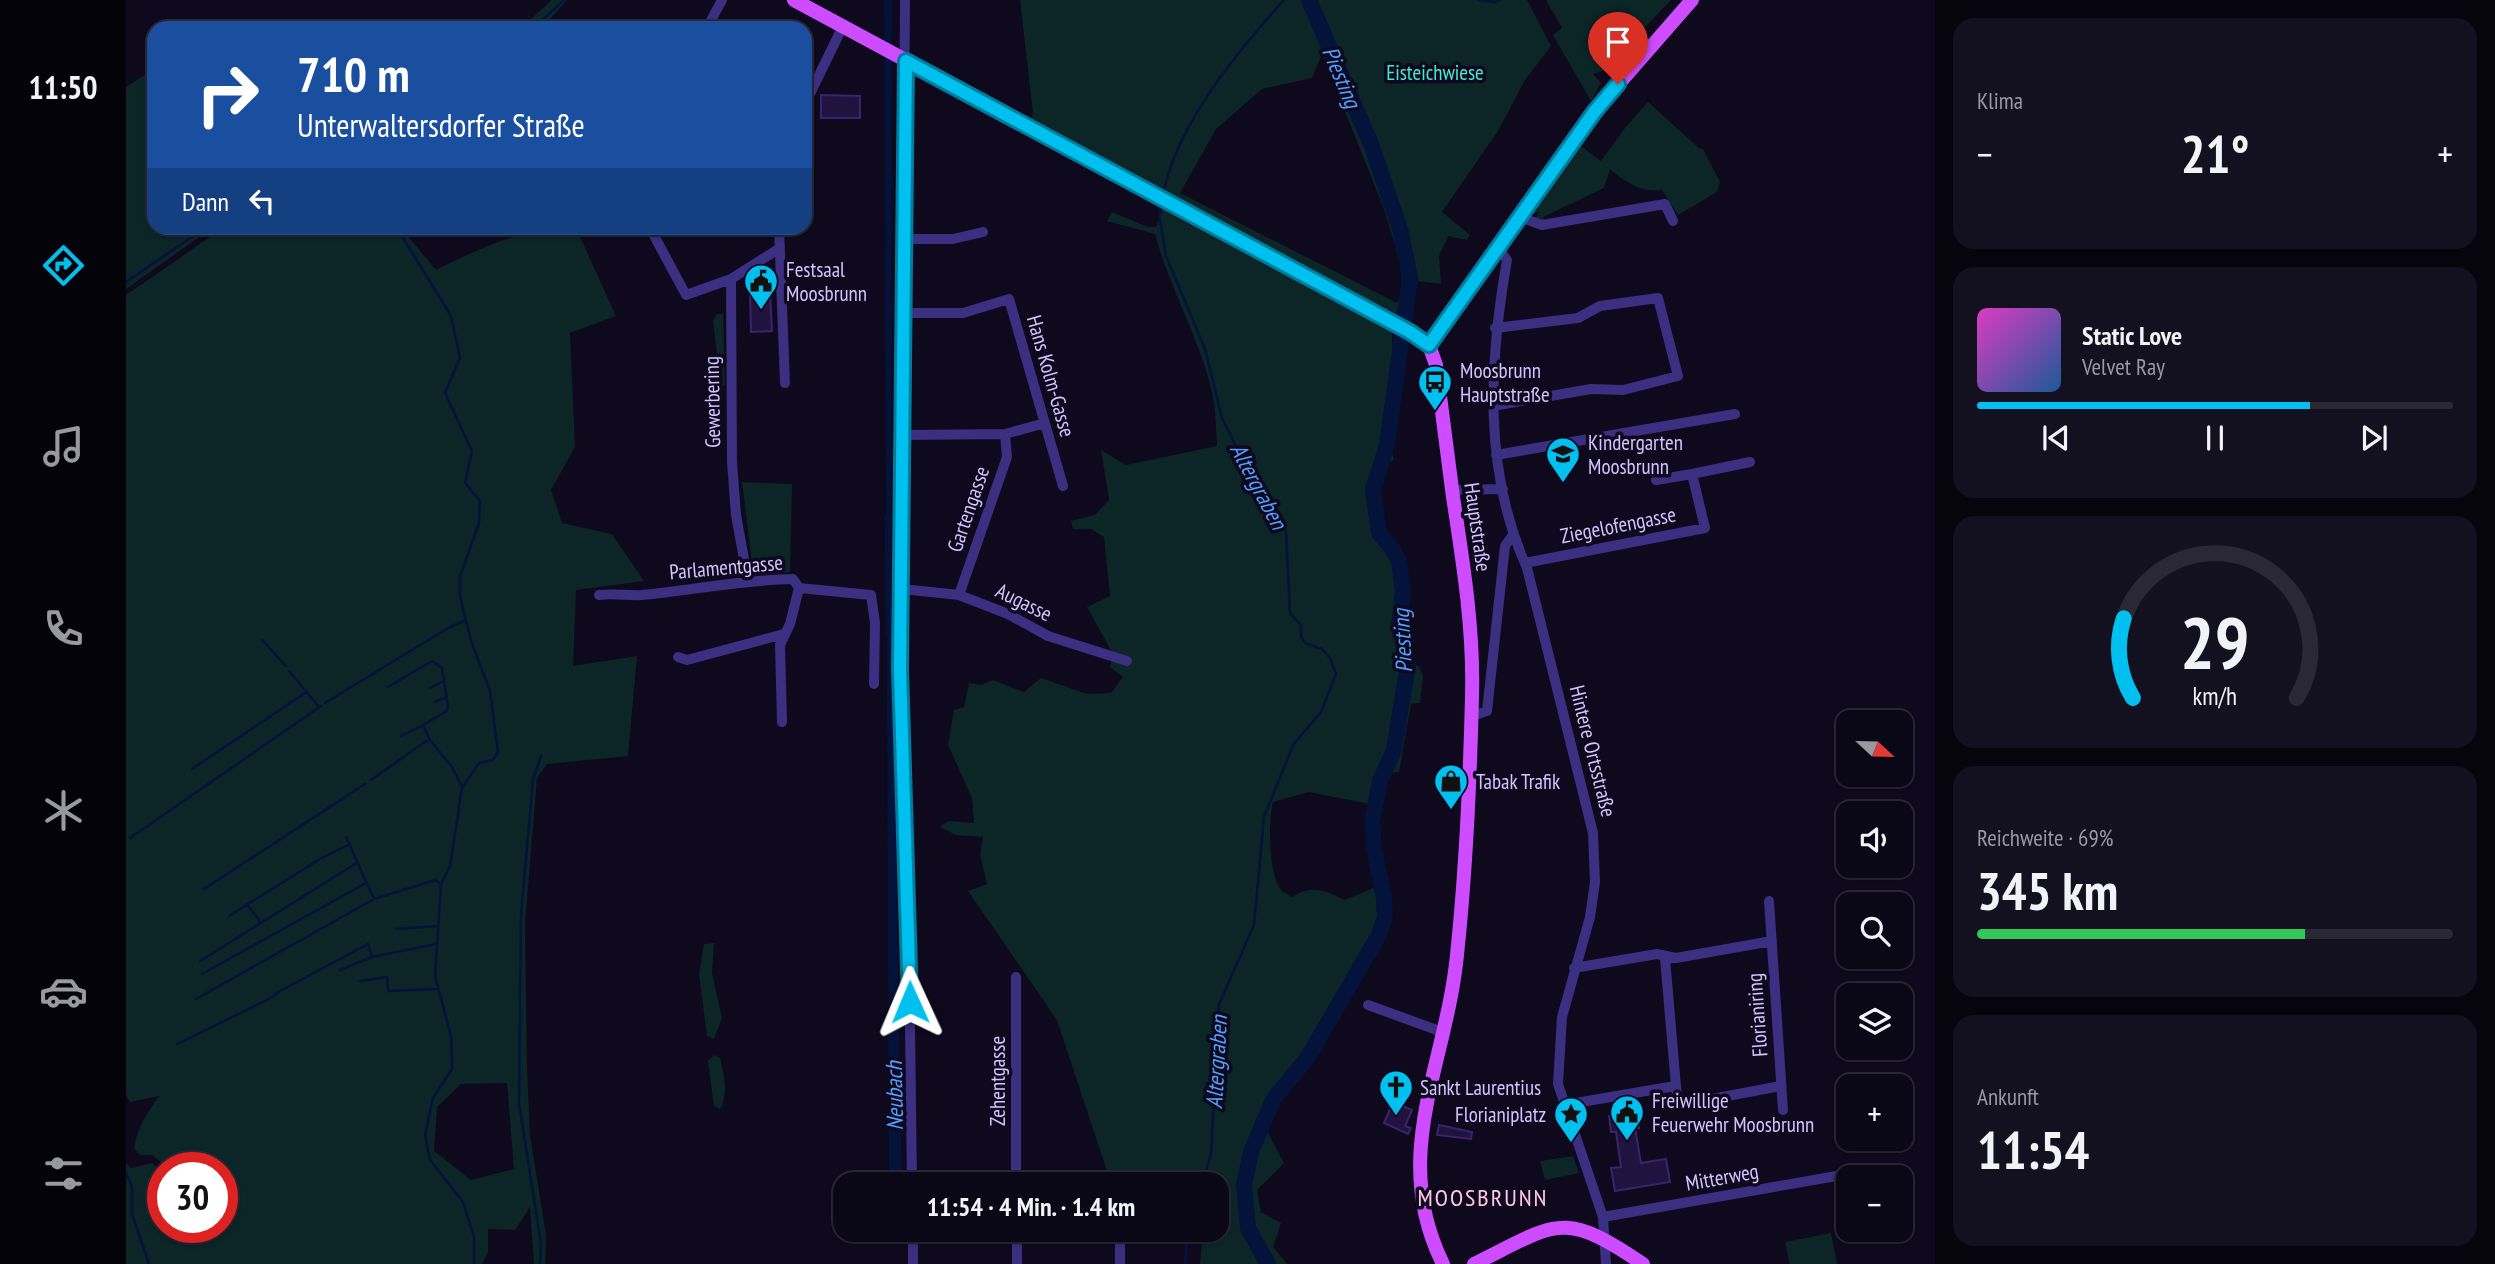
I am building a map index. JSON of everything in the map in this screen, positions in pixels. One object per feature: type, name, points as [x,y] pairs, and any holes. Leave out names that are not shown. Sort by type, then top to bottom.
[{"type":"main road","points":[[794,0],[1410,332],[1429,345],[1595,111],[1687,5]]},
{"type":"main road","name":"Hauptstraße","points":[[1429,345],[1436,365],[1472,663],[1472,716],[1457,955],[1445,1034],[1422,1126],[1418,1165],[1423,1211],[1443,1264]]},
{"type":"main road","points":[[1474,1264],[1552,1228],[1570,1227],[1605,1238],[1643,1264]]},
{"type":"street","points":[[710,21],[722,0]]},
{"type":"street","points":[[905,0],[901,58],[904,435],[900,669],[909,945],[912,1172]]},
{"type":"street","points":[[812,90],[843,26]]},
{"type":"street","points":[[1520,217],[1542,225],[1664,204],[1673,220]]},
{"type":"street","points":[[904,239],[953,239],[983,232]]},
{"type":"street","points":[[654,235],[686,295],[731,279],[779,248]]},
{"type":"street","points":[[779,235],[785,383]]},
{"type":"street","name":"Hintere Ortsstraße","points":[[1498,248],[1507,260],[1495,328],[1493,407],[1496,455],[1513,535],[1525,563],[1593,833],[1595,882],[1590,917],[1574,968],[1558,1045],[1558,1083],[1603,1217],[1606,1264]]},
{"type":"street","name":"Gewerbering","points":[[731,279],[733,475],[736,514],[748,581]]},
{"type":"street","points":[[1493,407],[1591,389],[1623,390],[1678,376],[1658,298],[1600,306],[1578,318],[1495,328]]},
{"type":"street","name":"Hans Kolm-Gasse","points":[[904,313],[963,313],[1009,299],[1063,486]]},
{"type":"street","points":[[1496,455],[1735,414]]},
{"type":"street","points":[[904,435],[1005,434],[1045,423]]},
{"type":"street","name":"Gartengasse","points":[[959,595],[1007,457],[1005,434]]},
{"type":"street","name":"Ziegelofengasse","points":[[1656,480],[1750,462]]},
{"type":"street","name":"Ziegelofengasse","points":[[1525,563],[1705,528],[1692,474]]},
{"type":"street","points":[[1452,490],[1503,489]]},
{"type":"street","name":"Hauptstraße","points":[[1472,716],[1487,711],[1505,546],[1513,535]]},
{"type":"street","name":"Parlamentgasse","points":[[599,595],[620,593],[639,596],[748,581],[793,579],[799,588],[790,624],[780,645],[782,722]]},
{"type":"street","points":[[799,588],[871,595],[875,623],[874,684]]},
{"type":"street","name":"Augasse","points":[[902,589],[959,595],[1012,615],[1048,636],[1127,661]]},
{"type":"street","points":[[678,657],[687,660],[784,634]]},
{"type":"street","name":"Florianiring","points":[[1769,901],[1783,1110]]},
{"type":"street","name":"Florianiring","points":[[1574,968],[1657,954],[1665,958],[1772,941]]},
{"type":"street","points":[[1564,1105],[1675,1086],[1665,958]]},
{"type":"street","name":"Zehentgasse","points":[[1016,977],[1016,1172]]},
{"type":"street","points":[[1368,1005],[1445,1034]]},
{"type":"street","name":"Florianiring","points":[[1675,1086],[1676,1098],[1685,1104],[1781,1086]]},
{"type":"street","name":"Mitterweg","points":[[1603,1217],[1836,1176]]},
{"type":"street","points":[[912,1242],[913,1264]]},
{"type":"street","points":[[1017,1242],[1017,1264]]},
{"type":"street","points":[[1120,1242],[1120,1264]]},
{"type":"green space","points":[[552,0],[567,0],[548,21],[529,21]]},
{"type":"green space","name":"Eisteichwiese","points":[[1020,0],[1527,0],[1551,46],[1525,80],[1498,131],[1442,212],[1470,235],[1467,240],[1448,236],[1439,256],[1441,284],[1418,281],[1411,317],[1392,333],[1394,399],[1388,435],[1394,460],[1378,470],[1374,490],[1383,529],[1394,541],[1400,589],[1395,622],[1404,656],[1419,667],[1423,676],[1420,703],[1411,704],[1399,772],[1387,773],[1380,806],[1309,792],[1273,802],[1270,822],[1272,862],[1278,885],[1283,892],[1293,897],[1306,891],[1319,890],[1345,900],[1373,888],[1384,902],[1375,930],[1348,987],[1264,1125],[1284,1163],[1257,1190],[1261,1212],[1281,1223],[1273,1247],[1287,1264],[1200,1264],[1202,1242],[1229,1242],[1229,1172],[1107,1171],[1057,1020],[968,891],[987,884],[980,854],[983,837],[956,835],[940,827],[948,821],[974,823],[972,798],[948,745],[954,710],[964,707],[969,683],[981,685],[993,680],[1024,692],[1041,678],[1087,694],[1111,693],[1123,677],[1110,667],[1113,654],[1087,607],[1110,596],[1104,537],[1091,529],[1073,529],[1071,521],[1095,515],[1109,500],[1101,450],[1126,465],[1217,446],[1215,407],[1203,360],[1155,234],[1107,221],[1112,212],[1148,227],[1156,227],[1167,197],[1030,124],[1033,113]],"holes":[[[1322,54],[1384,209],[1401,265],[1402,293],[1397,303],[1180,193],[1216,129],[1262,89],[1312,78]]]},
{"type":"green space","points":[[1546,0],[1671,0],[1603,71],[1593,74],[1601,83],[1591,101],[1553,35],[1562,28]]},
{"type":"green space","points":[[147,74],[147,235],[202,235],[126,289],[126,87]]},
{"type":"green space","points":[[1648,102],[1703,149],[1720,182],[1717,192],[1678,215],[1662,190],[1647,190],[1634,186],[1610,169],[1604,188],[1543,217],[1545,222],[1536,218],[1539,212],[1532,214],[1538,200],[1541,202],[1581,146],[1601,161]]},
{"type":"green space","points":[[213,235],[407,235],[436,270],[487,246],[521,235],[579,235],[616,316],[570,333],[575,447],[551,490],[562,523],[612,534],[644,581],[576,590],[573,666],[637,656],[628,756],[547,764],[537,778],[525,923],[527,1066],[530,1135],[546,1235],[545,1264],[534,1264],[530,1207],[515,1230],[488,1229],[488,1252],[482,1264],[126,1264],[126,1163],[131,1168],[147,1164],[147,1243],[238,1243],[238,1152],[147,1152],[147,1155],[140,1155],[134,1148],[138,1133],[159,1096],[130,1102],[126,1095],[126,295]],"holes":[[[507,1083],[514,1169],[471,1180],[434,1151],[437,1107],[461,1084]]]},
{"type":"green space","points":[[717,314],[723,314],[725,385],[721,387],[713,321]]},
{"type":"green space","points":[[742,482],[792,484],[790,572],[764,575],[752,563]]},
{"type":"green space","points":[[714,943],[712,973],[722,1018],[714,1039],[707,1036],[699,974],[704,944]]},
{"type":"green space","points":[[714,1055],[720,1058],[725,1084],[720,1109],[714,1106],[708,1061]]},
{"type":"green space","points":[[1573,1156],[1579,1173],[1545,1180],[1540,1161]]},
{"type":"green space","points":[[1831,1233],[1837,1264],[1790,1264],[1785,1242]]},
{"type":"water","points":[[884,0],[892,0],[891,593],[902,1172],[889,1172]]},
{"type":"building","points":[[821,95],[860,96],[860,118],[821,118]]},
{"type":"building","name":"Festsaal Moosbrunn","points":[[770,291],[772,331],[751,332],[750,292]]},
{"type":"building","name":"Sankt Laurentius","points":[[1393,1102],[1412,1110],[1405,1126],[1411,1128],[1408,1134],[1384,1123]]},
{"type":"building","points":[[1636,1111],[1639,1128],[1635,1128],[1641,1163],[1666,1159],[1670,1182],[1615,1191],[1611,1168],[1621,1167],[1616,1132],[1611,1132],[1609,1116]]},
{"type":"building","points":[[1439,1125],[1472,1132],[1471,1139],[1437,1135]]},
{"type":"waterway","points":[[542,21],[564,0]]},
{"type":"waterway","name":"Altergraben","points":[[1163,194],[1170,168],[1195,115],[1229,65],[1284,0]]},
{"type":"waterway","name":"Piesting","points":[[1268,1264],[1248,1228],[1244,1185],[1251,1152],[1273,1100],[1308,1057],[1379,935],[1385,917],[1372,822],[1380,781],[1394,750],[1408,664],[1399,626],[1403,592],[1399,561],[1379,533],[1373,490],[1387,445],[1410,278],[1400,229],[1371,144],[1309,0]]},
{"type":"waterway","points":[[1479,0],[1500,0]]},
{"type":"waterway","name":"Altergraben","points":[[1161,204],[1159,214],[1166,256],[1205,349],[1222,418],[1247,468],[1286,531],[1290,613],[1301,625],[1301,636],[1305,643],[1322,649],[1330,658],[1336,674],[1321,712],[1293,745],[1264,817],[1254,925],[1219,1004],[1211,1154],[1206,1172]]},
{"type":"waterway","points":[[126,282],[195,235]]},
{"type":"waterway","points":[[401,235],[451,316],[460,358],[445,393],[472,451],[465,483],[480,501],[479,523],[460,576],[460,597],[471,641],[490,691],[498,752],[493,760],[479,763],[462,788],[459,806]]},
{"type":"waterway","name":"Neubach","points":[[886,518],[887,637]]},
{"type":"waterway","points":[[325,703],[448,628],[466,620]]},
{"type":"waterway","points":[[262,640],[286,666]]},
{"type":"waterway","points":[[388,687],[432,661],[442,668],[447,711],[423,725]]},
{"type":"waterway","points":[[289,671],[319,707]]},
{"type":"waterway","points":[[430,688],[444,681]]},
{"type":"waterway","points":[[192,769],[305,693]]},
{"type":"waterway","points":[[435,702],[447,697]]},
{"type":"waterway","points":[[130,838],[321,706]]},
{"type":"waterway","points":[[401,736],[423,725],[429,738]]},
{"type":"waterway","points":[[371,780],[429,739],[452,767],[462,787]]},
{"type":"waterway","points":[[540,1264],[541,1244],[519,1103],[521,914],[533,780],[541,756]]},
{"type":"waterway","points":[[204,889],[365,784]]},
{"type":"waterway","points":[[459,808],[450,866],[441,884],[435,976],[451,1036],[452,1069],[433,1098],[425,1135],[430,1160],[463,1202],[474,1237],[474,1264]]},
{"type":"waterway","points":[[346,837],[374,899],[435,880],[441,884]]},
{"type":"waterway","points":[[229,916],[320,859],[350,844]]},
{"type":"waterway","points":[[200,961],[358,862]]},
{"type":"waterway","points":[[202,974],[366,883]]},
{"type":"waterway","points":[[196,999],[374,899]]},
{"type":"waterway","points":[[247,904],[261,923]]},
{"type":"waterway","points":[[396,929],[438,926]]},
{"type":"waterway","points":[[177,1044],[267,1000],[368,944],[372,957],[436,944]]},
{"type":"waterway","points":[[340,970],[372,957]]},
{"type":"waterway","points":[[360,981],[387,977],[388,991],[437,989]]},
{"type":"waterway","points":[[126,1173],[132,1186],[132,1214],[149,1264]]},
{"type":"waterway","name":"Altergraben","points":[[1185,1264],[1187,1242]]},
{"type":"place","name":"Festsaal Moosbrunn","points":[[761,311]]},
{"type":"place","name":"Moosbrunn Hauptstraße","points":[[1435,412]]},
{"type":"place","name":"Kindergarten Moosbrunn","points":[[1563,484]]},
{"type":"place","name":"Tabak Trafik","points":[[1451,811]]},
{"type":"place","name":"Sankt Laurentius","points":[[1396,1117]]},
{"type":"place","name":"Freiwillige Feuerwehr Moosbrunn","points":[[1627,1142]]},
{"type":"place","name":"Florianiplatz","points":[[1571,1144]]},
{"type":"district","name":"MOOSBRUNN","points":[[1483,1197]]},
{"type":"route","points":[[910,1002],[900,669],[906,61],[1423,339],[1429,345],[1595,111],[1618,84]]}]
